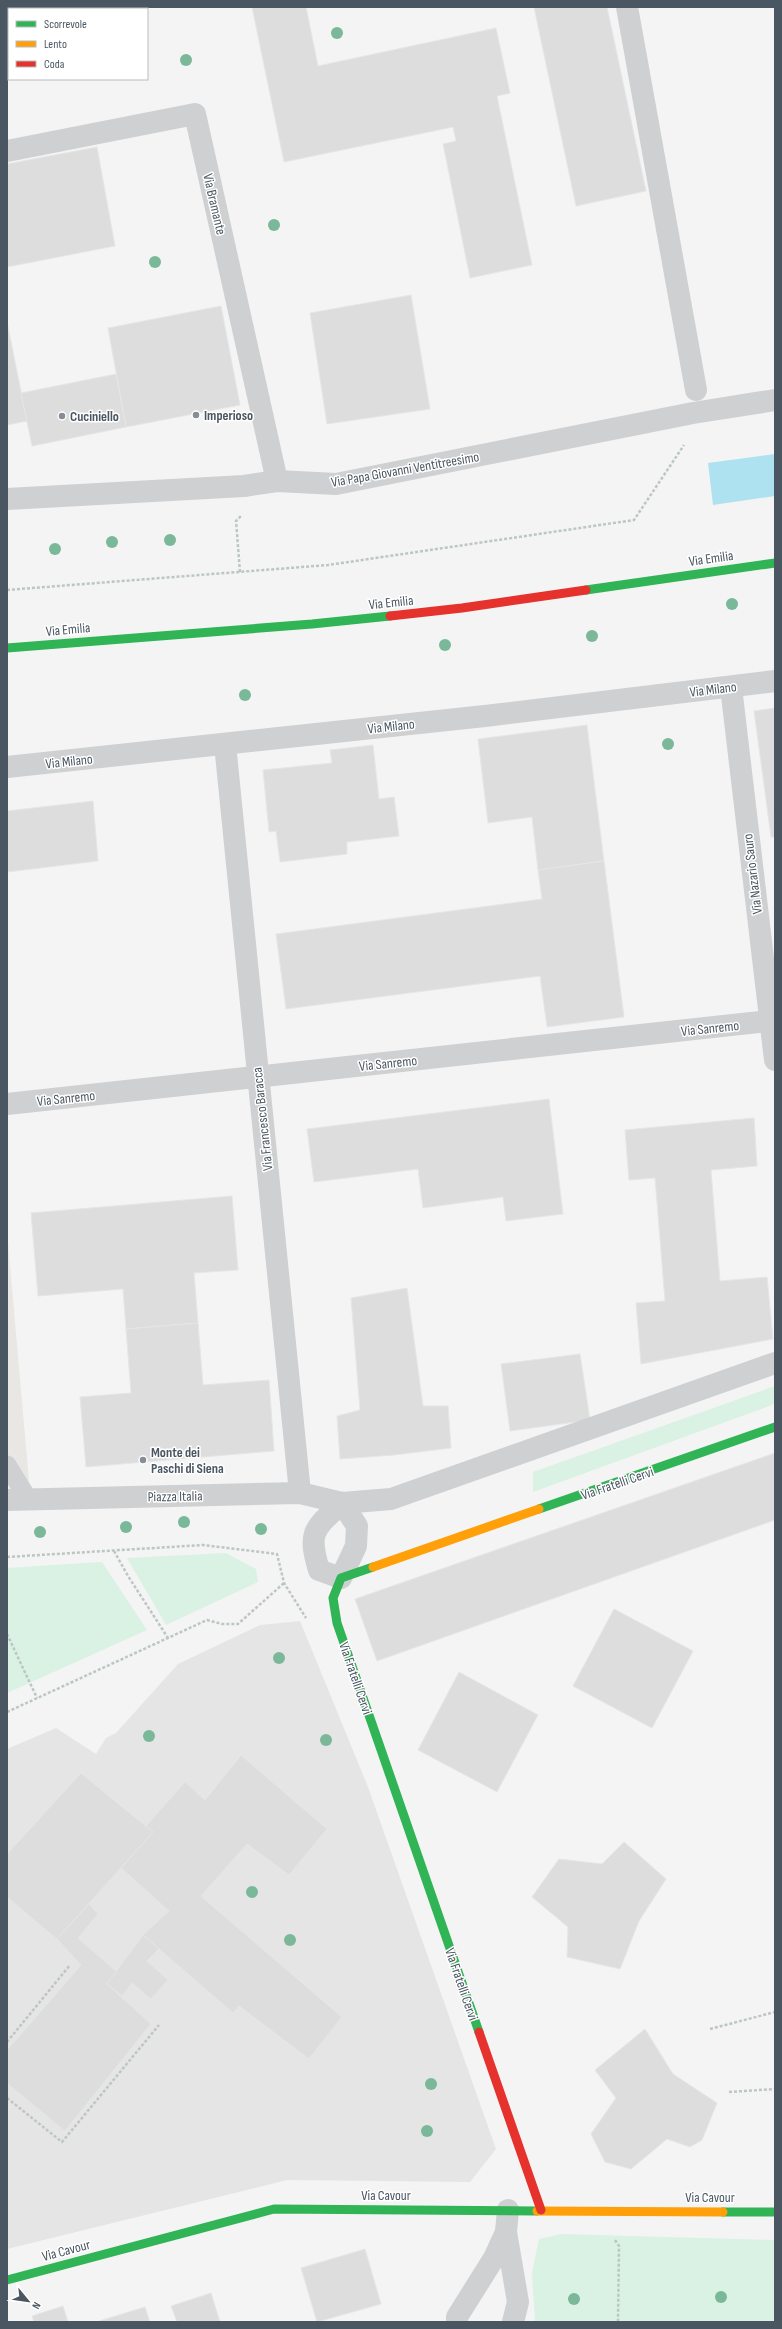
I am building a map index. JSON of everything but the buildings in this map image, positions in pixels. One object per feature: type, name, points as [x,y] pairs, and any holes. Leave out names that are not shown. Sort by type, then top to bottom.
[{"type":"street","points":[[627,7],[696,390]]},
{"type":"street","name":"Via Bramante","points":[[7,151],[195,114],[277,481]]},
{"type":"street","name":"Via Papa Giovanni Ventitreesimo","points":[[7,499],[244,486],[277,481],[336,484],[693,413],[775,400]]},
{"type":"street","name":"Via Emilia","points":[[7,648],[312,624],[454,609],[775,563]]},
{"type":"street","name":"Via Milano","points":[[7,768],[775,681]]},
{"type":"street","name":"Via Nazario Sauro","points":[[731,687],[769,1021],[775,1060]]},
{"type":"street","name":"Via Francesco Baracca","points":[[225,744],[300,1493]]},
{"type":"street","name":"Via Sanremo","points":[[7,1104],[769,1021]]},
{"type":"street","points":[[342,1503],[357,1526],[356,1546],[341,1578],[319,1570],[312,1549],[317,1526],[342,1503],[391,1499],[775,1363]]},
{"type":"street","name":"Via Fratelli Cervi","points":[[541,2210],[337,1623],[333,1598],[341,1578],[775,1427]]},
{"type":"street","name":"Piazza Italia","points":[[7,1500],[300,1493],[342,1503]]},
{"type":"street","name":"Via Cavour","points":[[7,2280],[274,2209],[775,2212]]},
{"type":"street","points":[[508,2210],[506,2232],[518,2302],[513,2322]]},
{"type":"street","points":[[457,2322],[457,2317],[494,2258],[506,2232]]},
{"type":"lane","points":[[7,1465],[28,1499]]},
{"type":"path","points":[[7,590],[328,566],[634,520],[666,470],[689,442]]},
{"type":"path","points":[[240,572],[236,521],[246,512],[244,486]]},
{"type":"path","points":[[7,1557],[203,1545],[277,1554],[284,1583],[310,1625],[337,1623]]},
{"type":"path","points":[[114,1550],[128,1576],[168,1638]]},
{"type":"path","points":[[7,1712],[207,1620],[222,1624],[238,1624],[284,1583]]},
{"type":"path","points":[[7,1634],[37,1698]]},
{"type":"path","points":[[7,2042],[70,1965]]},
{"type":"path","points":[[710,2029],[775,2012]]},
{"type":"path","points":[[7,2098],[62,2142],[159,2025]]},
{"type":"path","points":[[729,2092],[775,2090]]},
{"type":"path","points":[[606,2211],[607,2227],[619,2246],[618,2322]]},
{"type":"shaded area","points":[[7,1231],[29,1481],[7,1481]]},
{"type":"shaded area","points":[[300,1621],[368,1787],[496,2149],[470,2182],[287,2180],[7,2249],[7,1749],[56,1728],[96,1754],[106,1738],[116,1733],[178,1664],[260,1625]]},
{"type":"green space","points":[[775,1386],[775,1404],[533,1492],[533,1472]]},
{"type":"green space","points":[[226,1553],[256,1569],[258,1582],[166,1625],[127,1558]]},
{"type":"green space","points":[[102,1562],[147,1630],[7,1693],[7,1568]]},
{"type":"green space","points":[[562,2234],[775,2240],[775,2322],[535,2322],[532,2272],[539,2239]]},
{"type":"water","points":[[775,454],[775,496],[713,505],[708,463]]},
{"type":"traffic: fast","points":[[586,590],[775,563]]},
{"type":"traffic: fast","points":[[7,648],[312,624],[390,616]]},
{"type":"traffic: fast","points":[[539,1509],[775,1427]]},
{"type":"traffic: fast","points":[[373,1567],[341,1578],[333,1598],[337,1623],[479,2032]]},
{"type":"traffic: fast","points":[[7,2280],[274,2209],[537,2211]]},
{"type":"traffic: fast","points":[[723,2212],[775,2212]]},
{"type":"traffic: slow","points":[[373,1567],[539,1509]]},
{"type":"traffic: slow","points":[[537,2211],[723,2212]]},
{"type":"traffic: jam","points":[[390,616],[462,608],[586,590]]},
{"type":"traffic: jam","points":[[479,2032],[541,2210]]},
{"type":"place","name":"Imperioso","points":[[196,415]]},
{"type":"place","name":"Cuciniello","points":[[62,416]]},
{"type":"place","name":"Monte dei Paschi di Siena","points":[[143,1460]]}]
